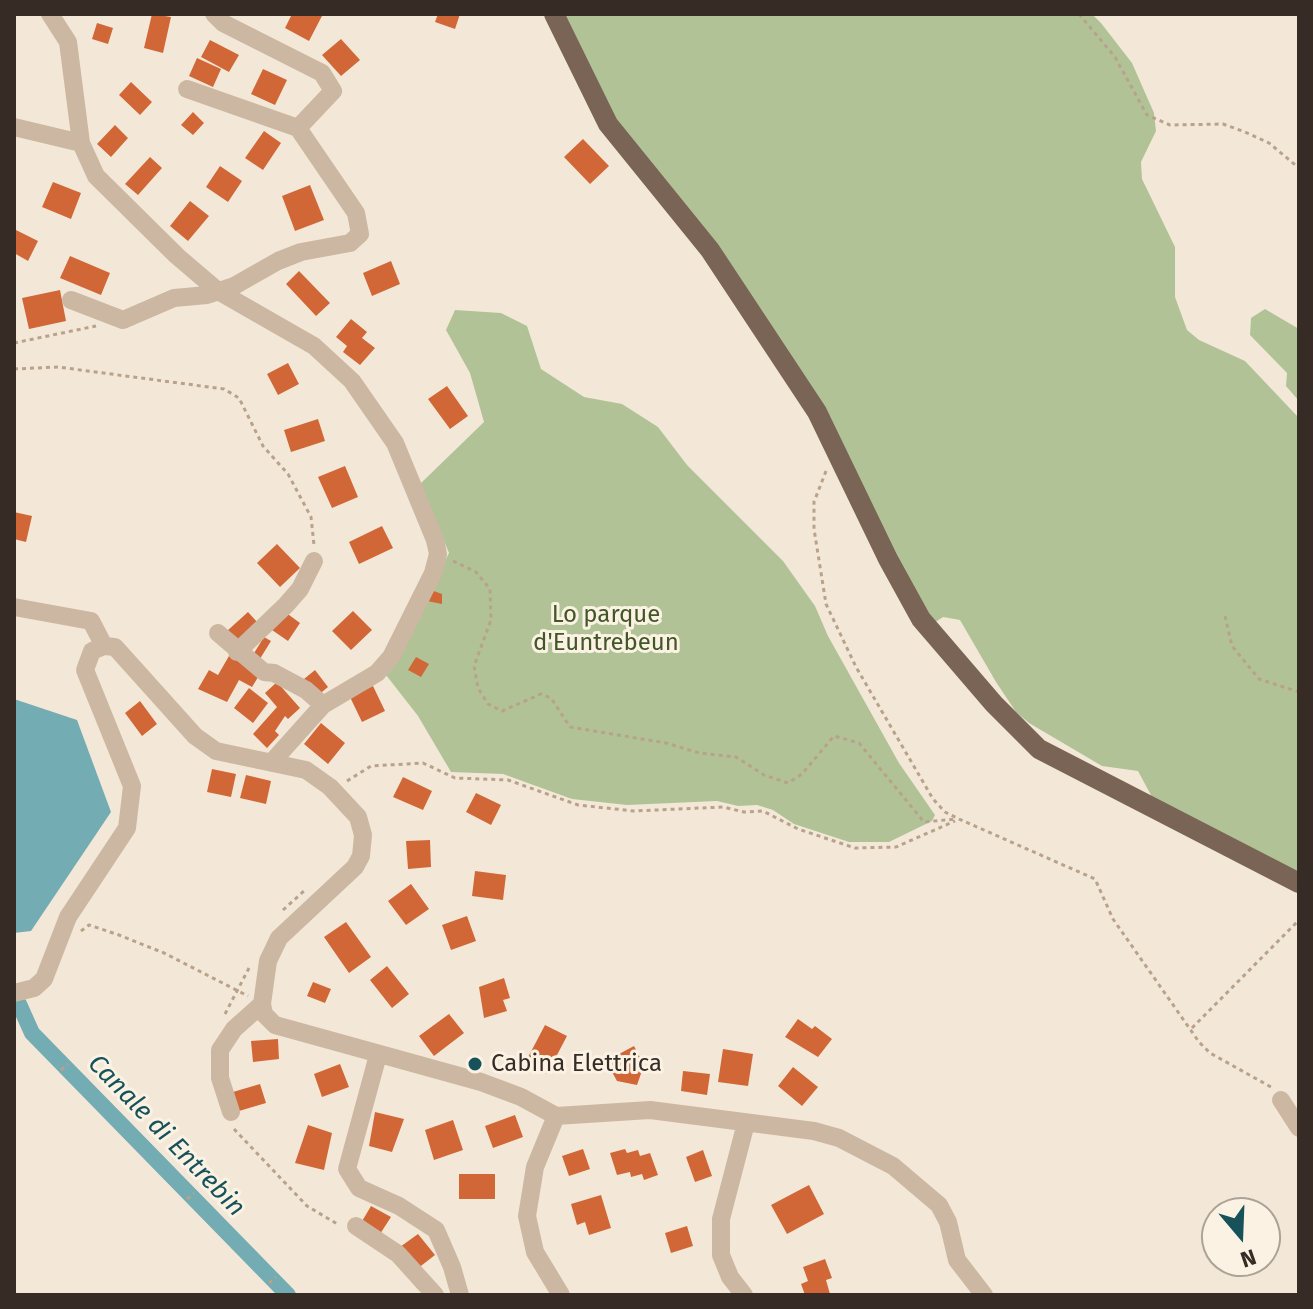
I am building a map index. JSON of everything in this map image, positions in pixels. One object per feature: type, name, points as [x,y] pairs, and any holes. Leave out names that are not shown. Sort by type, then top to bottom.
[{"type":"main road","points":[[554,14],[608,124],[710,250],[778,351],[835,450],[921,619],[994,704],[1039,749],[1299,883]]},
{"type":"street","points":[[50,14],[68,42],[81,143],[88,163],[111,194],[218,291],[314,346],[352,381],[395,443],[438,554],[433,573],[391,657],[377,673],[323,705],[272,762]]},
{"type":"street","points":[[214,14],[223,23],[322,73],[333,91],[298,128]]},
{"type":"street","points":[[71,300],[123,320],[174,298],[234,286],[301,252],[350,243],[360,234],[356,213],[298,128],[187,89]]},
{"type":"street","points":[[14,127],[81,143]]},
{"type":"street","points":[[237,652],[286,605],[309,575],[314,561]]},
{"type":"street","points":[[14,607],[91,621],[104,646]]},
{"type":"street","points":[[218,633],[264,672],[274,673],[306,690],[323,705]]},
{"type":"street","points":[[14,993],[34,988],[44,979],[68,917],[123,835],[131,815],[132,786],[85,670],[92,651],[104,646],[115,647],[216,751],[306,770],[330,787],[358,817],[363,835],[361,856],[331,893],[279,938],[268,961],[262,1004],[264,1014],[275,1025],[481,1082],[521,1097],[556,1116],[650,1110],[814,1131],[839,1138],[893,1166],[939,1205],[948,1222],[957,1260],[984,1295]]},
{"type":"street","points":[[231,1119],[220,1078],[220,1050],[234,1029],[262,1004]]},
{"type":"street","points":[[378,1055],[347,1169],[359,1188],[399,1206],[436,1230],[460,1295]]},
{"type":"street","points":[[1281,1100],[1299,1128]]},
{"type":"street","points":[[556,1116],[535,1167],[527,1216],[535,1252],[561,1295]]},
{"type":"street","points":[[744,1295],[730,1277],[721,1255],[721,1219],[746,1123]]},
{"type":"street","points":[[348,1226],[398,1254],[435,1295]]},
{"type":"path","points":[[1079,14],[1115,57],[1147,115],[1170,125],[1223,124],[1269,143],[1299,168]]},
{"type":"path","points":[[14,343],[123,320]]},
{"type":"path","points":[[14,369],[58,367],[224,389],[239,398],[263,446],[294,485],[311,517],[314,561]]},
{"type":"path","points":[[835,450],[814,502],[814,529],[826,604],[856,667],[933,799],[959,819],[1095,879],[1113,919],[1210,1053],[1253,1075],[1281,1100]]},
{"type":"path","points":[[438,554],[476,572],[490,589],[491,620],[474,666],[478,688],[488,704],[502,711],[541,694],[551,698],[570,727],[666,743],[699,753],[736,757],[764,775],[788,783],[802,774],[834,736],[859,743],[924,822],[959,819]]},
{"type":"path","points":[[1225,616],[1232,646],[1259,679],[1299,692]]},
{"type":"path","points":[[330,787],[371,766],[423,763],[455,778],[508,780],[578,805],[634,811],[723,807],[744,812],[763,811],[811,834],[855,848],[896,847],[959,819]]},
{"type":"path","points":[[282,911],[305,890]]},
{"type":"path","points":[[1192,1028],[1299,920]]},
{"type":"path","points":[[77,934],[89,925],[119,935],[175,958],[262,1004]]},
{"type":"path","points":[[221,1019],[251,963]]},
{"type":"path","points":[[61,1070],[68,1064]]},
{"type":"path","points":[[231,1119],[307,1206],[348,1226]]},
{"type":"path","points":[[187,1199],[194,1193]]},
{"type":"path","points":[[269,1283],[276,1277]]},
{"type":"green space","points":[[563,14],[1092,14],[1101,23],[1132,63],[1154,113],[1156,131],[1141,162],[1142,179],[1175,247],[1175,297],[1187,330],[1199,340],[1245,361],[1299,418],[1299,875],[1152,797],[1138,771],[1102,766],[1029,723],[1016,712],[960,620],[943,617],[934,623],[905,577],[866,492],[606,111]]},
{"type":"green space","points":[[1265,309],[1299,329],[1299,401],[1286,386],[1287,373],[1250,335],[1251,318]]},
{"type":"green space","name":"Lo parque d'Euntrebeun","points":[[455,310],[501,313],[527,326],[541,369],[584,397],[622,404],[658,427],[687,465],[783,561],[815,606],[828,636],[899,763],[935,815],[932,821],[889,842],[849,842],[794,824],[773,810],[757,805],[738,806],[717,801],[627,805],[572,799],[503,774],[451,772],[418,716],[386,675],[449,553],[420,484],[484,422],[470,373],[446,330]]},
{"type":"water","points":[[14,699],[77,720],[111,812],[31,931],[14,933]]},
{"type":"building","points":[[152,14],[171,17],[163,53],[144,48]]},
{"type":"building","points":[[292,14],[323,14],[309,41],[285,28]]},
{"type":"building","points":[[438,14],[460,14],[455,29],[435,22]]},
{"type":"building","points":[[97,23],[113,28],[108,44],[92,39]]},
{"type":"building","points":[[341,39],[360,60],[341,76],[322,55]]},
{"type":"building","points":[[210,40],[239,55],[229,72],[201,57]]},
{"type":"building","points":[[197,58],[221,69],[213,87],[189,76]]},
{"type":"building","points":[[263,69],[287,80],[275,105],[251,94]]},
{"type":"building","points":[[131,82],[152,102],[140,115],[119,95]]},
{"type":"building","points":[[193,112],[204,123],[193,135],[181,125]]},
{"type":"building","points":[[115,125],[128,138],[111,157],[97,144]]},
{"type":"building","points":[[264,131],[281,143],[263,170],[245,158]]},
{"type":"building","points":[[583,139],[609,166],[590,184],[564,157]]},
{"type":"building","points":[[150,157],[162,168],[138,195],[125,184]]},
{"type":"building","points":[[220,166],[242,181],[228,202],[206,187]]},
{"type":"building","points":[[53,182],[81,193],[71,219],[42,207]]},
{"type":"building","points":[[310,185],[324,220],[295,231],[282,196]]},
{"type":"building","points":[[190,201],[209,216],[188,241],[170,226]]},
{"type":"building","points":[[14,229],[38,241],[28,261],[14,253]]},
{"type":"building","points":[[70,256],[110,273],[101,295],[60,278]]},
{"type":"building","points":[[391,261],[400,284],[372,296],[363,273]]},
{"type":"building","points":[[299,271],[330,303],[316,316],[286,284]]},
{"type":"building","points":[[60,290],[66,321],[29,329],[22,298]]},
{"type":"building","points":[[351,319],[367,332],[362,338],[375,348],[360,365],[343,352],[347,346],[336,337]]},
{"type":"building","points":[[288,363],[299,384],[278,395],[267,374]]},
{"type":"building","points":[[447,386],[468,416],[450,429],[428,399]]},
{"type":"building","points":[[318,419],[325,441],[291,452],[284,430]]},
{"type":"building","points":[[345,466],[358,497],[332,508],[318,477]]},
{"type":"building","points":[[14,512],[32,516],[26,542],[14,539]]},
{"type":"building","points":[[382,526],[393,548],[359,564],[349,542]]},
{"type":"building","points":[[277,544],[300,568],[280,587],[257,563]]},
{"type":"building","points":[[431,590],[442,594],[442,604],[427,601]]},
{"type":"building","points":[[353,611],[372,630],[351,650],[332,631]]},
{"type":"building","points":[[248,612],[258,623],[237,641],[227,631]]},
{"type":"building","points":[[285,612],[300,623],[288,641],[272,630]]},
{"type":"building","points":[[264,637],[271,641],[258,662],[251,658]]},
{"type":"building","points":[[229,656],[260,674],[252,687],[239,680],[227,702],[198,689],[209,670],[218,675]]},
{"type":"building","points":[[416,657],[429,664],[421,677],[408,670]]},
{"type":"building","points":[[315,670],[328,687],[317,696],[304,679]]},
{"type":"building","points":[[277,682],[300,708],[288,719],[285,716],[275,731],[279,735],[267,748],[253,734],[277,707],[265,693]]},
{"type":"building","points":[[373,686],[385,711],[362,722],[350,697]]},
{"type":"building","points":[[249,688],[268,703],[253,723],[234,708]]},
{"type":"building","points":[[140,701],[157,724],[142,736],[125,713]]},
{"type":"building","points":[[321,723],[345,743],[328,764],[304,744]]},
{"type":"building","points":[[212,769],[236,774],[231,797],[207,792]]},
{"type":"building","points":[[246,775],[271,781],[266,804],[240,798]]},
{"type":"building","points":[[403,777],[432,791],[423,810],[393,797]]},
{"type":"building","points":[[476,793],[501,805],[491,825],[466,812]]},
{"type":"building","points":[[430,840],[431,867],[408,869],[406,841]]},
{"type":"building","points":[[475,871],[506,875],[503,900],[472,896]]},
{"type":"building","points":[[411,884],[429,909],[406,925],[388,901]]},
{"type":"building","points":[[467,916],[476,941],[451,950],[442,925]]},
{"type":"building","points":[[346,922],[371,957],[349,973],[324,937]]},
{"type":"building","points":[[387,966],[409,994],[392,1008],[370,980]]},
{"type":"building","points":[[504,978],[510,998],[503,1000],[507,1011],[484,1018],[479,987]]},
{"type":"building","points":[[313,982],[331,989],[325,1003],[307,996]]},
{"type":"building","points":[[449,1014],[464,1033],[434,1056],[419,1036]]},
{"type":"building","points":[[798,1019],[812,1029],[815,1026],[832,1039],[818,1057],[785,1037]]},
{"type":"building","points":[[545,1025],[567,1036],[547,1074],[525,1063]]},
{"type":"building","points":[[278,1039],[279,1059],[253,1062],[251,1041]]},
{"type":"building","points":[[634,1046],[644,1065],[637,1085],[617,1081],[606,1061]]},
{"type":"building","points":[[723,1049],[753,1054],[748,1086],[718,1082]]},
{"type":"building","name":"Cabina Elettrica","points":[[472,1057],[482,1061],[478,1071],[468,1067]]},
{"type":"building","points":[[340,1064],[349,1087],[322,1097],[314,1074]]},
{"type":"building","points":[[793,1067],[818,1087],[802,1106],[778,1086]]},
{"type":"building","points":[[683,1071],[710,1074],[707,1095],[681,1091]]},
{"type":"building","points":[[260,1084],[266,1103],[239,1111],[233,1092]]},
{"type":"building","points":[[375,1112],[404,1119],[392,1152],[369,1146]]},
{"type":"building","points":[[515,1115],[523,1137],[493,1148],[485,1126]]},
{"type":"building","points":[[453,1120],[463,1150],[434,1160],[425,1130]]},
{"type":"building","points":[[308,1125],[332,1133],[324,1170],[295,1163]]},
{"type":"building","points":[[583,1149],[590,1169],[569,1176],[562,1156]]},
{"type":"building","points":[[625,1149],[627,1153],[638,1150],[640,1156],[650,1153],[658,1175],[644,1180],[642,1174],[631,1177],[630,1172],[617,1175],[610,1153]]},
{"type":"building","points":[[703,1150],[712,1176],[695,1182],[686,1157]]},
{"type":"building","points":[[459,1174],[495,1174],[495,1199],[459,1199]]},
{"type":"building","points":[[809,1185],[824,1214],[787,1234],[771,1205]]},
{"type":"building","points":[[601,1195],[611,1228],[589,1235],[585,1222],[577,1225],[571,1204]]},
{"type":"building","points":[[371,1206],[391,1217],[380,1234],[361,1223]]},
{"type":"building","points":[[687,1226],[693,1246],[671,1253],[665,1233]]},
{"type":"building","points":[[418,1234],[435,1255],[417,1269],[400,1247]]},
{"type":"building","points":[[825,1259],[832,1278],[826,1280],[830,1294],[805,1295],[801,1284],[808,1281],[803,1267]]},
{"type":"waterway","name":"Canale di Entrebin","points":[[19,1004],[32,1033],[288,1295]]},
{"type":"place","name":"Cabina Elettrica","points":[[475,1064]]}]
